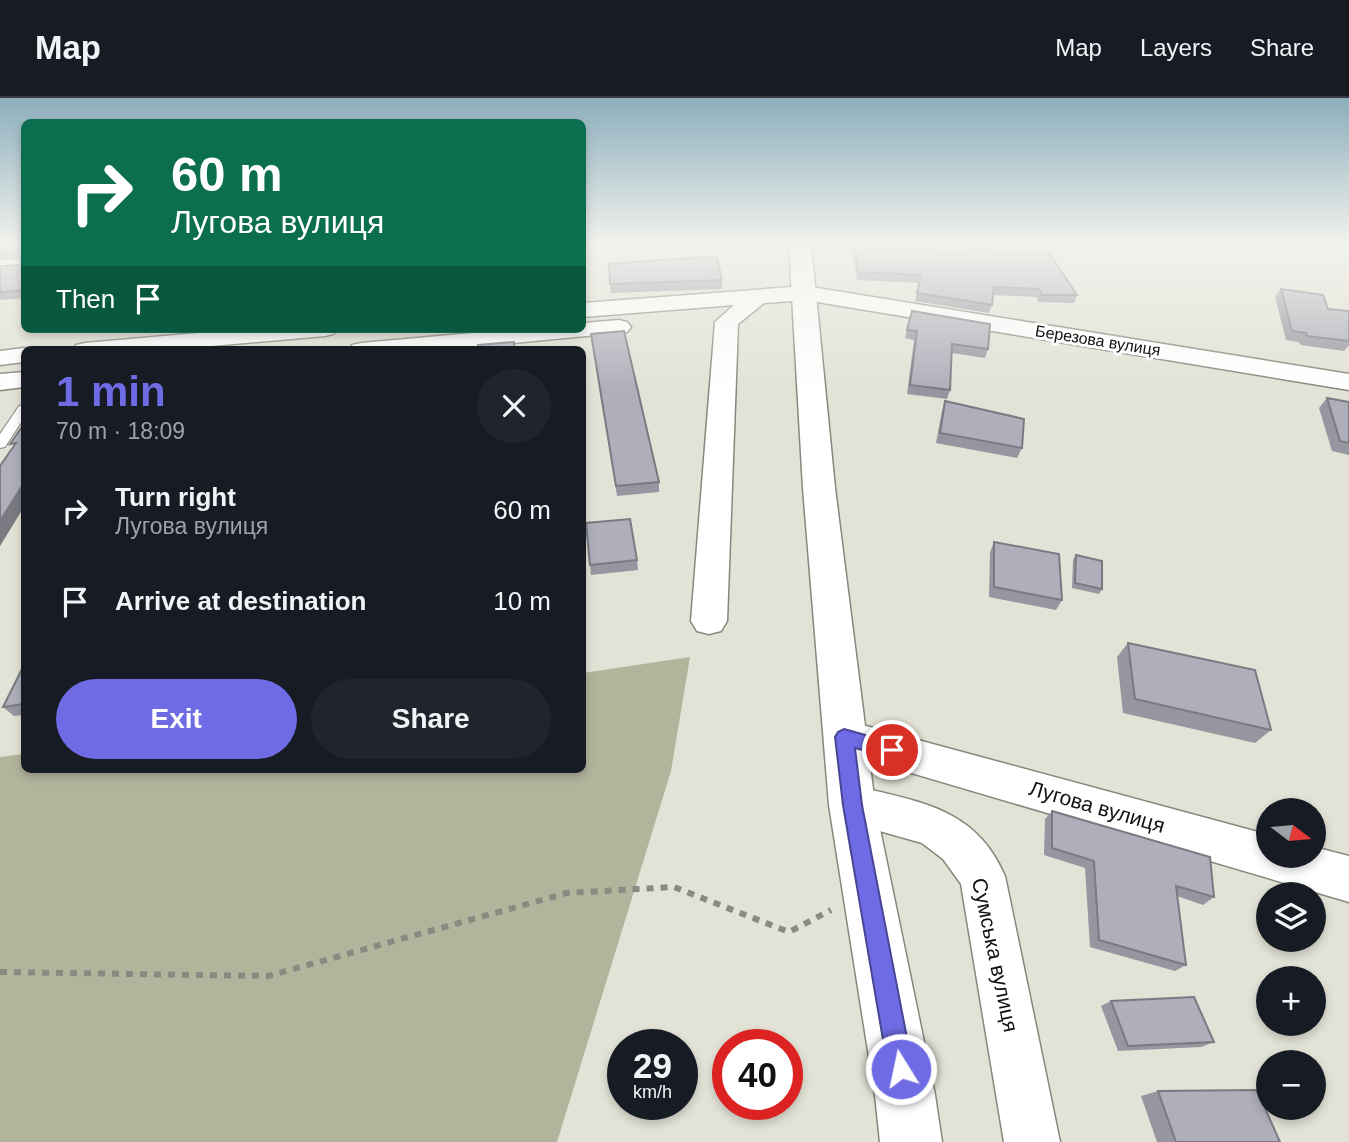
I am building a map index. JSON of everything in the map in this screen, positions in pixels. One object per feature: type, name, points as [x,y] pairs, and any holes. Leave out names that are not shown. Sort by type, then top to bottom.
[{"type":"street","name":"Березова вулиця","points":[[586,310],[805,293],[1349,382]]},
{"type":"street","points":[[805,293],[819,488],[852,805],[905,1095],[911,1142]]},
{"type":"street","points":[[586,332],[662,323],[727,322],[756,298]]},
{"type":"street","points":[[709,621],[727,322]]},
{"type":"street","points":[[131,346],[279,333]]},
{"type":"street","points":[[458,346],[573,333]]},
{"type":"street","points":[[0,358],[21,355]]},
{"type":"street","points":[[0,382],[21,380]]},
{"type":"street","name":"Лугова вулиця","points":[[844,737],[1349,879]]},
{"type":"street","name":"Сумська вулиця","points":[[852,805],[933,826],[959,844],[982,876],[1032,1142]]},
{"type":"lane","points":[[0,444],[21,413]]},
{"type":"path","points":[[0,972],[268,976],[567,893],[674,887],[789,932],[869,890]]},
{"type":"green space","points":[[690,657],[671,771],[557,1142],[0,1142],[0,757],[21,754],[21,773],[586,773],[586,673]]},
{"type":"building","points":[[917,293],[993,293],[992,305]]},
{"type":"building","points":[[1041,293],[1075,293],[1077,295],[1042,295]]},
{"type":"building","points":[[1282,293],[1323,295],[1328,309],[1349,311],[1349,341],[1307,336],[1306,333],[1292,331]]},
{"type":"building","points":[[912,311],[990,324],[988,349],[952,344],[950,390],[910,385],[917,331],[907,330]]},
{"type":"building","points":[[624,331],[659,482],[616,486],[591,334]]},
{"type":"building","points":[[514,342],[514,346],[478,345]]},
{"type":"building","points":[[1327,398],[1349,402],[1349,443],[1340,441]]},
{"type":"building","points":[[945,401],[1024,419],[1022,448],[940,433]]},
{"type":"building","points":[[21,428],[21,488],[0,521],[0,466],[16,443],[10,444]]},
{"type":"building","points":[[630,519],[637,560],[590,565],[586,523]]},
{"type":"building","points":[[994,542],[1059,554],[1062,600],[994,587]]},
{"type":"building","points":[[1076,555],[1102,561],[1102,589],[1075,583]]},
{"type":"building","points":[[1128,643],[1255,670],[1271,730],[1135,699]]},
{"type":"building","points":[[21,671],[21,704],[3,707]]},
{"type":"building","points":[[1052,811],[1210,857],[1214,897],[1176,886],[1186,965],[1099,940],[1094,861],[1052,848]]},
{"type":"building","points":[[1194,997],[1214,1042],[1128,1046],[1111,1001]]},
{"type":"building","points":[[1256,1090],[1256,1120],[1270,1120],[1280,1142],[1176,1142],[1158,1091]]},
{"type":"route","points":[[892,750],[844,737],[852,805],[901,1069]]}]
